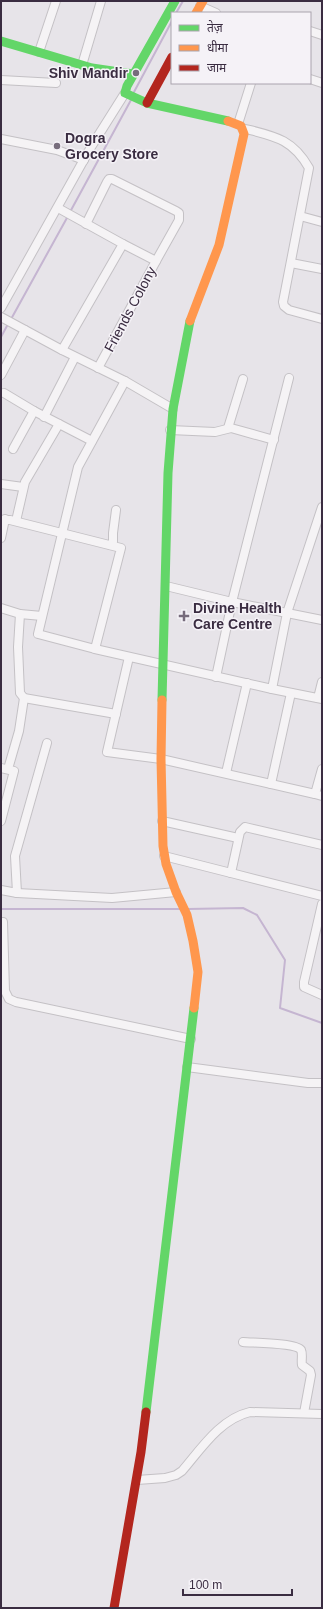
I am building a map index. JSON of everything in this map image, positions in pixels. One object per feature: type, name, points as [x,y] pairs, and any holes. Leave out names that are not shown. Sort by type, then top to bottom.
[{"type":"main road","points":[[114,1608],[137,1480],[198,972],[194,941],[187,915],[176,892],[164,856],[162,821],[161,759],[170,430],[191,315],[219,245],[244,134],[240,126],[144,102],[127,94],[133,74],[168,16],[175,1]]},
{"type":"main road","points":[[1,41],[82,65],[133,74]]},
{"type":"main road","points":[[144,102],[171,59]]},
{"type":"street","points":[[39,52],[56,1]]},
{"type":"street","points":[[82,65],[101,1]]},
{"type":"street","points":[[200,7],[213,12]]},
{"type":"street","points":[[311,31],[322,35]]},
{"type":"street","points":[[311,79],[322,83]]},
{"type":"street","points":[[1,80],[56,83]]},
{"type":"street","points":[[251,84],[240,126],[285,140],[297,151],[306,163],[309,172],[283,302],[284,306],[289,310],[322,319]]},
{"type":"street","points":[[1,308],[4,298],[65,212],[84,160],[127,94]]},
{"type":"street","points":[[1,139],[57,150],[84,160]]},
{"type":"street","points":[[86,224],[108,180],[112,179],[176,211],[179,213],[179,220],[156,261]]},
{"type":"street","name":"Friends Colony","points":[[65,212],[156,261],[98,368]]},
{"type":"street","points":[[300,216],[322,222]]},
{"type":"street","points":[[62,350],[123,244]]},
{"type":"street","points":[[291,263],[322,269]]},
{"type":"street","points":[[3,318],[75,357],[125,381],[173,409]]},
{"type":"street","points":[[1,375],[25,330]]},
{"type":"street","points":[[44,416],[75,357]]},
{"type":"street","points":[[216,677],[232,602],[289,378]]},
{"type":"street","points":[[228,428],[243,379]]},
{"type":"street","points":[[125,381],[78,467],[38,634],[129,657],[164,663],[216,677],[320,699],[322,682]]},
{"type":"street","points":[[4,393],[34,411],[92,441]]},
{"type":"street","points":[[13,449],[34,411]]},
{"type":"street","points":[[16,521],[23,487],[27,476],[59,424]]},
{"type":"street","points":[[170,430],[215,432],[228,428],[274,440]]},
{"type":"street","points":[[1,484],[23,487]]},
{"type":"street","points":[[272,689],[287,613],[322,507]]},
{"type":"street","points":[[110,545],[113,542],[112,533],[116,510]]},
{"type":"street","points":[[1,538],[3,520],[16,521],[121,548],[95,649]]},
{"type":"street","points":[[166,586],[232,602],[322,620]]},
{"type":"street","points":[[1,608],[20,614],[42,616]]},
{"type":"street","points":[[20,614],[18,646],[20,693],[24,698],[116,714]]},
{"type":"street","points":[[129,657],[107,752],[161,759],[319,795],[322,769]]},
{"type":"street","points":[[226,773],[247,683]]},
{"type":"street","points":[[271,784],[292,693]]},
{"type":"street","points":[[1,821],[14,771],[5,768],[19,731],[24,698]]},
{"type":"street","points":[[17,893],[15,856],[47,743]]},
{"type":"street","points":[[162,821],[238,838]]},
{"type":"street","points":[[231,873],[238,838],[242,828],[248,827],[322,845]]},
{"type":"street","points":[[164,856],[322,896]]},
{"type":"street","points":[[1,890],[17,893],[112,898],[176,892]]},
{"type":"street","points":[[322,904],[304,982],[304,987],[308,990],[322,995]]},
{"type":"street","points":[[4,922],[4,991],[9,999],[16,1002],[191,1039]]},
{"type":"street","points":[[187,1067],[308,1083],[322,1083]]},
{"type":"street","points":[[243,1342],[288,1346],[300,1349],[302,1352],[302,1366],[311,1373],[304,1413]]},
{"type":"street","points":[[137,1480],[176,1475],[182,1472],[220,1428],[241,1414],[250,1412],[322,1414]]},
{"type":"waterway","points":[[177,12],[183,1]]},
{"type":"waterway","points":[[134,92],[171,23]]},
{"type":"waterway","points":[[70,212],[131,100]]},
{"type":"waterway","points":[[10,321],[68,216]]},
{"type":"waterway","points":[[1,337],[8,324]]},
{"type":"waterway","points":[[188,909],[243,908],[257,915],[285,960],[280,1008],[322,1023]]},
{"type":"waterway","points":[[1,909],[180,909]]},
{"type":"traffic: fast","points":[[175,1],[127,86],[125,93],[147,103],[228,121]]},
{"type":"traffic: fast","points":[[1,41],[92,68],[133,74]]},
{"type":"traffic: fast","points":[[162,700],[168,473],[173,409],[190,321]]},
{"type":"traffic: fast","points":[[146,1412],[194,1008]]},
{"type":"traffic: slow","points":[[197,12],[203,1]]},
{"type":"traffic: slow","points":[[190,321],[219,245],[244,134],[241,126],[228,121]]},
{"type":"traffic: slow","points":[[162,700],[161,759],[163,846],[166,864],[176,892],[187,915],[193,941],[198,972],[194,1008]]},
{"type":"traffic: jam","points":[[147,103],[171,59]]},
{"type":"traffic: jam","points":[[114,1608],[141,1452],[146,1412]]},
{"type":"place","name":"Shiv Mandir","points":[[136,73]]},
{"type":"place","name":"Dogra Grocery Store","points":[[57,146]]},
{"type":"place","name":"Divine Health Care Centre","points":[[184,616]]}]
